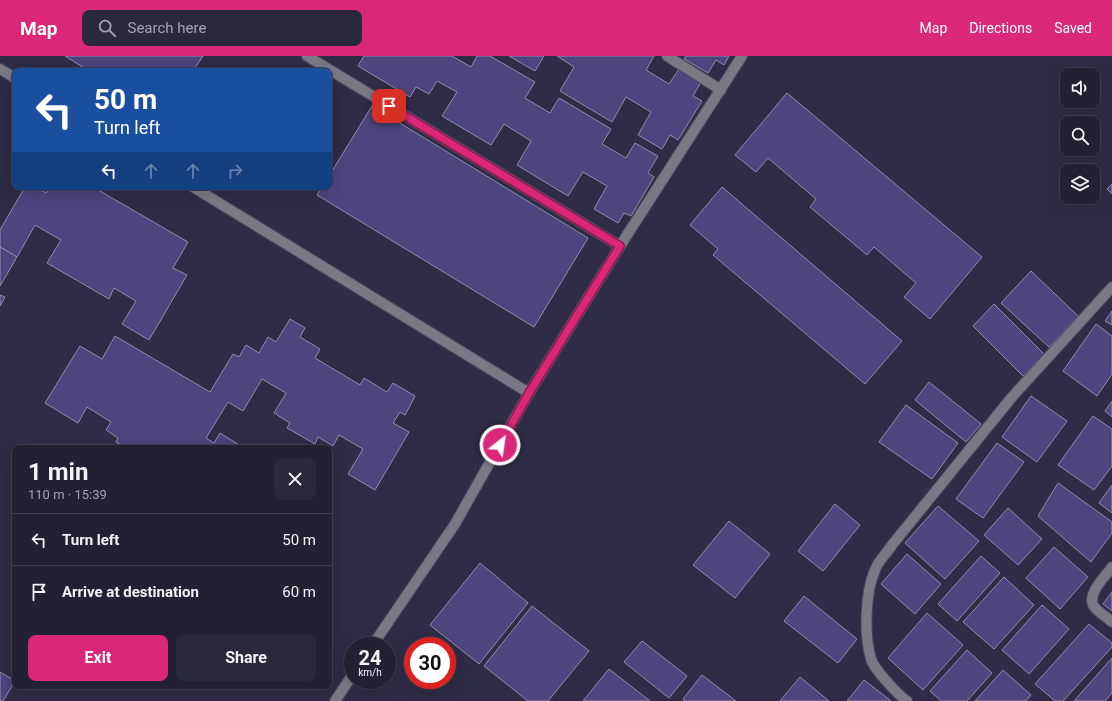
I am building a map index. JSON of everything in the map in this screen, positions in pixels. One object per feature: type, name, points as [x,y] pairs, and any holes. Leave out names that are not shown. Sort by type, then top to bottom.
[{"type":"street","points":[[307,56],[327,68]]},
{"type":"street","points":[[667,56],[721,90]]},
{"type":"street","points":[[378,637],[455,524],[529,393],[620,246],[742,56]]},
{"type":"street","points":[[0,69],[12,76]]},
{"type":"street","points":[[332,71],[620,246]]},
{"type":"street","points":[[198,190],[529,393]]},
{"type":"street","points":[[907,701],[898,694],[871,660],[866,616],[869,591],[875,570],[892,545],[1012,397],[1112,287]]},
{"type":"street","points":[[1112,567],[1096,589],[1092,599],[1094,606],[1112,622]]},
{"type":"street","points":[[335,701],[344,688]]},
{"type":"building","points":[[65,56],[203,56],[195,68],[84,68]]},
{"type":"building","points":[[364,56],[452,56],[471,67],[477,56],[490,56],[535,82],[525,98],[550,113],[559,98],[611,129],[602,144],[626,158],[635,143],[658,156],[648,173],[654,177],[631,216],[624,213],[618,223],[594,209],[607,186],[583,172],[568,196],[517,165],[531,141],[504,124],[491,145],[442,116],[457,92],[437,81],[429,94],[416,87],[410,97],[358,66]]},
{"type":"building","points":[[509,56],[544,56],[535,71]]},
{"type":"building","points":[[557,56],[654,56],[646,70],[669,84],[679,69],[701,82],[693,96],[702,101],[678,140],[670,135],[662,149],[638,135],[651,112],[626,97],[612,122],[560,91],[574,67]]},
{"type":"building","points":[[686,56],[729,56],[724,65],[716,60],[708,73],[684,59]]},
{"type":"building","points":[[787,93],[982,257],[930,319],[904,297],[916,283],[874,247],[867,255],[810,207],[816,199],[768,158],[756,172],[735,155]]},
{"type":"building","points":[[372,106],[588,238],[534,327],[317,195],[320,190],[332,190],[332,171]]},
{"type":"building","points":[[1112,184],[1112,194],[1107,189]]},
{"type":"building","points":[[722,187],[902,341],[865,384],[713,255],[718,249],[690,225]]},
{"type":"building","points":[[23,190],[41,190],[46,193],[48,190],[98,190],[188,242],[173,268],[187,275],[149,340],[122,324],[136,301],[114,288],[109,299],[47,263],[61,240],[35,225],[17,257],[0,247],[0,230]]},
{"type":"building","points":[[0,247],[17,257],[0,286]]},
{"type":"building","points":[[1031,271],[1078,316],[1049,347],[1001,303]]},
{"type":"building","points":[[0,295],[5,297],[0,306]]},
{"type":"building","points":[[994,304],[1044,354],[1023,376],[973,326]]},
{"type":"building","points":[[1112,311],[1112,325],[1105,321]]},
{"type":"building","points":[[290,319],[305,328],[300,337],[320,349],[315,358],[360,385],[364,378],[387,392],[393,383],[415,396],[405,415],[400,412],[393,423],[409,432],[375,490],[348,474],[363,449],[339,435],[333,446],[318,437],[315,444],[287,428],[290,423],[274,413],[286,393],[262,379],[243,411],[228,402],[206,438],[214,443],[220,433],[239,445],[121,445],[116,442],[118,438],[106,430],[111,422],[87,407],[78,423],[45,403],[80,346],[102,359],[115,336],[210,392],[233,354],[239,357],[246,345],[259,353],[268,337],[276,342]]},
{"type":"building","points":[[1096,324],[1112,336],[1112,374],[1097,396],[1063,371]]},
{"type":"building","points":[[929,382],[981,424],[966,442],[915,400]]},
{"type":"building","points":[[1031,396],[1067,421],[1037,462],[1002,437]]},
{"type":"building","points":[[1112,401],[1112,417],[1105,411]]},
{"type":"building","points":[[906,405],[958,443],[932,479],[879,442]]},
{"type":"building","points":[[1093,416],[1112,429],[1112,466],[1094,490],[1058,465]]},
{"type":"building","points":[[997,443],[1024,462],[983,518],[956,499]]},
{"type":"building","points":[[1058,483],[1112,522],[1112,533],[1091,562],[1038,516]]},
{"type":"building","points":[[1112,485],[1112,513],[1099,503]]},
{"type":"building","points":[[835,504],[860,525],[823,571],[798,551]]},
{"type":"building","points":[[938,506],[979,541],[945,579],[905,543]]},
{"type":"building","points":[[1008,508],[1042,539],[1018,565],[984,535]]},
{"type":"building","points":[[729,521],[770,554],[735,598],[693,565]]},
{"type":"building","points":[[1054,547],[1088,577],[1060,609],[1026,578]]},
{"type":"building","points":[[907,554],[941,584],[915,614],[881,584]]},
{"type":"building","points":[[981,556],[1000,573],[957,621],[938,604]]},
{"type":"building","points":[[480,563],[528,603],[479,664],[456,646],[456,637],[445,637],[430,625]]},
{"type":"building","points":[[1004,577],[1034,605],[994,649],[963,622]]},
{"type":"building","points":[[1112,592],[1112,611],[1103,604]]},
{"type":"building","points":[[804,596],[857,639],[838,663],[784,621]]},
{"type":"building","points":[[1042,605],[1069,629],[1029,674],[1002,650]]},
{"type":"building","points":[[532,606],[589,651],[548,701],[528,701],[484,666]]},
{"type":"building","points":[[927,613],[963,645],[923,690],[888,658]]},
{"type":"building","points":[[1089,624],[1112,643],[1112,647],[1063,701],[1055,701],[1035,684]]},
{"type":"building","points":[[642,641],[687,676],[669,698],[624,662]]},
{"type":"building","points":[[967,650],[992,673],[967,701],[941,701],[930,691]]},
{"type":"building","points":[[1112,658],[1112,693],[1105,701],[1074,701]]},
{"type":"building","points":[[609,669],[650,701],[583,701]]},
{"type":"building","points":[[1003,670],[1031,695],[1026,701],[975,701]]},
{"type":"building","points":[[0,672],[12,679],[12,686],[3,701],[0,701]]},
{"type":"building","points":[[702,675],[736,701],[685,701],[683,699]]},
{"type":"building","points":[[800,677],[829,701],[780,701]]},
{"type":"building","points":[[864,680],[891,701],[847,701]]},
{"type":"route","points":[[389,106],[620,246],[529,393],[500,445]]}]
